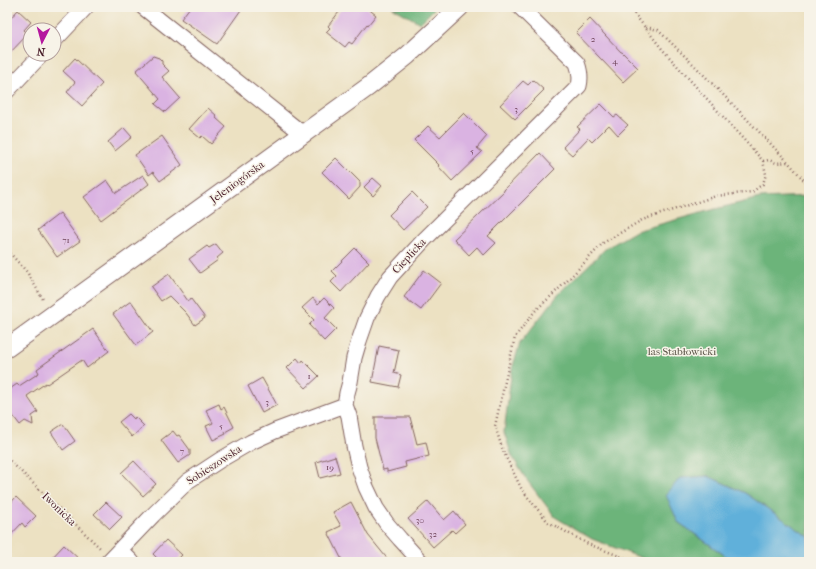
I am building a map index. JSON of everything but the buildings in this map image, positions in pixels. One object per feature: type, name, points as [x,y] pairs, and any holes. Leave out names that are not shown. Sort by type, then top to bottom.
[{"type":"street","points":[[62,32],[86,7]]},
{"type":"street","points":[[143,7],[303,134]]},
{"type":"street","name":"Jeleniogórska","points":[[7,348],[368,87],[408,56],[460,7]]},
{"type":"street","name":"Cieplicka","points":[[421,562],[387,524],[376,508],[359,468],[349,416],[345,405],[354,358],[365,324],[378,296],[390,277],[424,240],[579,86],[580,79],[577,63],[520,7]]},
{"type":"street","points":[[7,91],[34,62]]},
{"type":"street","name":"Sobieszowska","points":[[113,557],[188,481],[220,460],[251,442],[275,431],[345,405]]},
{"type":"street","points":[[113,557],[132,562]]},
{"type":"path","points":[[629,7],[662,49],[764,161],[766,174],[763,184],[752,192],[716,196],[642,220],[603,243],[567,281],[535,311],[515,337],[495,426],[503,451],[522,490],[548,522],[588,544],[635,562]]},
{"type":"path","points":[[645,27],[658,30],[788,162],[809,186]]},
{"type":"path","points":[[764,161],[769,160],[776,163],[788,162]]},
{"type":"path","points":[[803,178],[809,180]]},
{"type":"path","points":[[7,250],[27,272],[53,315]]},
{"type":"path","name":"Iwonicka","points":[[7,458],[113,557]]},
{"type":"green space","points":[[392,7],[436,7],[420,23]]},
{"type":"green space","name":"las Stabłowicki","points":[[809,196],[809,537],[745,493],[708,476],[680,478],[678,522],[734,562],[652,562],[592,539],[555,517],[526,479],[512,456],[504,432],[512,369],[520,343],[558,295],[605,249],[636,231],[760,198]]},
{"type":"water","points":[[708,476],[745,493],[809,537],[809,562],[734,562],[678,522],[666,495],[680,478]]}]
